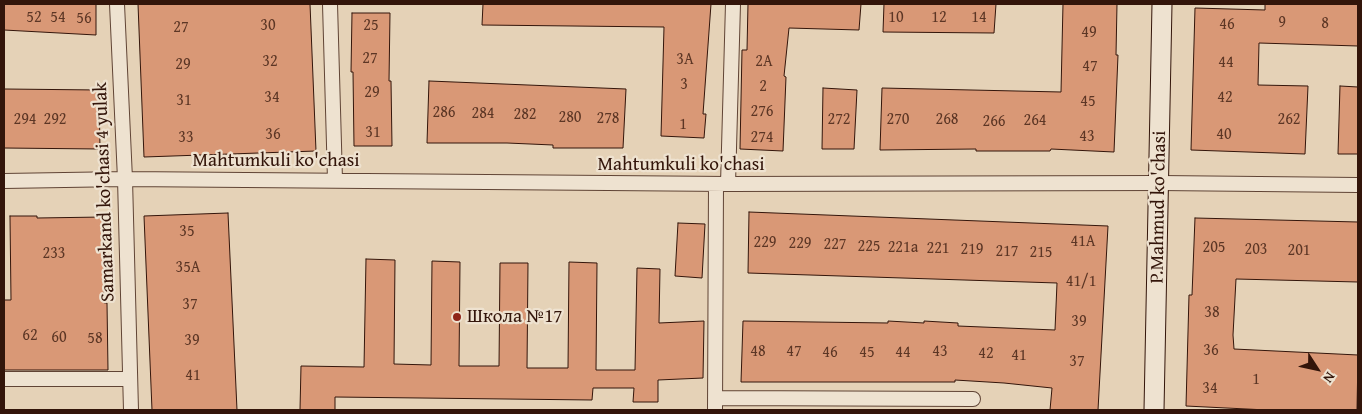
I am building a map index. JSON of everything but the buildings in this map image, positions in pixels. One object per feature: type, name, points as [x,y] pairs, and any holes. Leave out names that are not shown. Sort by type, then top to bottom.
[{"type":"street","name":"Samarkand ko'chasi 4 yulak","points":[[117,4],[125,179],[131,410]]},
{"type":"street","points":[[330,4],[334,180]]},
{"type":"street","points":[[733,4],[722,184],[715,404],[973,399]]},
{"type":"street","name":"P.Mahmud ko'chasi","points":[[1154,410],[1160,182],[1162,4]]},
{"type":"street","name":"Mahtumkuli ko'chasi","points":[[4,182],[125,179],[722,184],[1160,182],[1358,185]]},
{"type":"street","points":[[4,379],[130,379]]},
{"type":"place","name":"Школа №17","points":[[457,317]]}]
